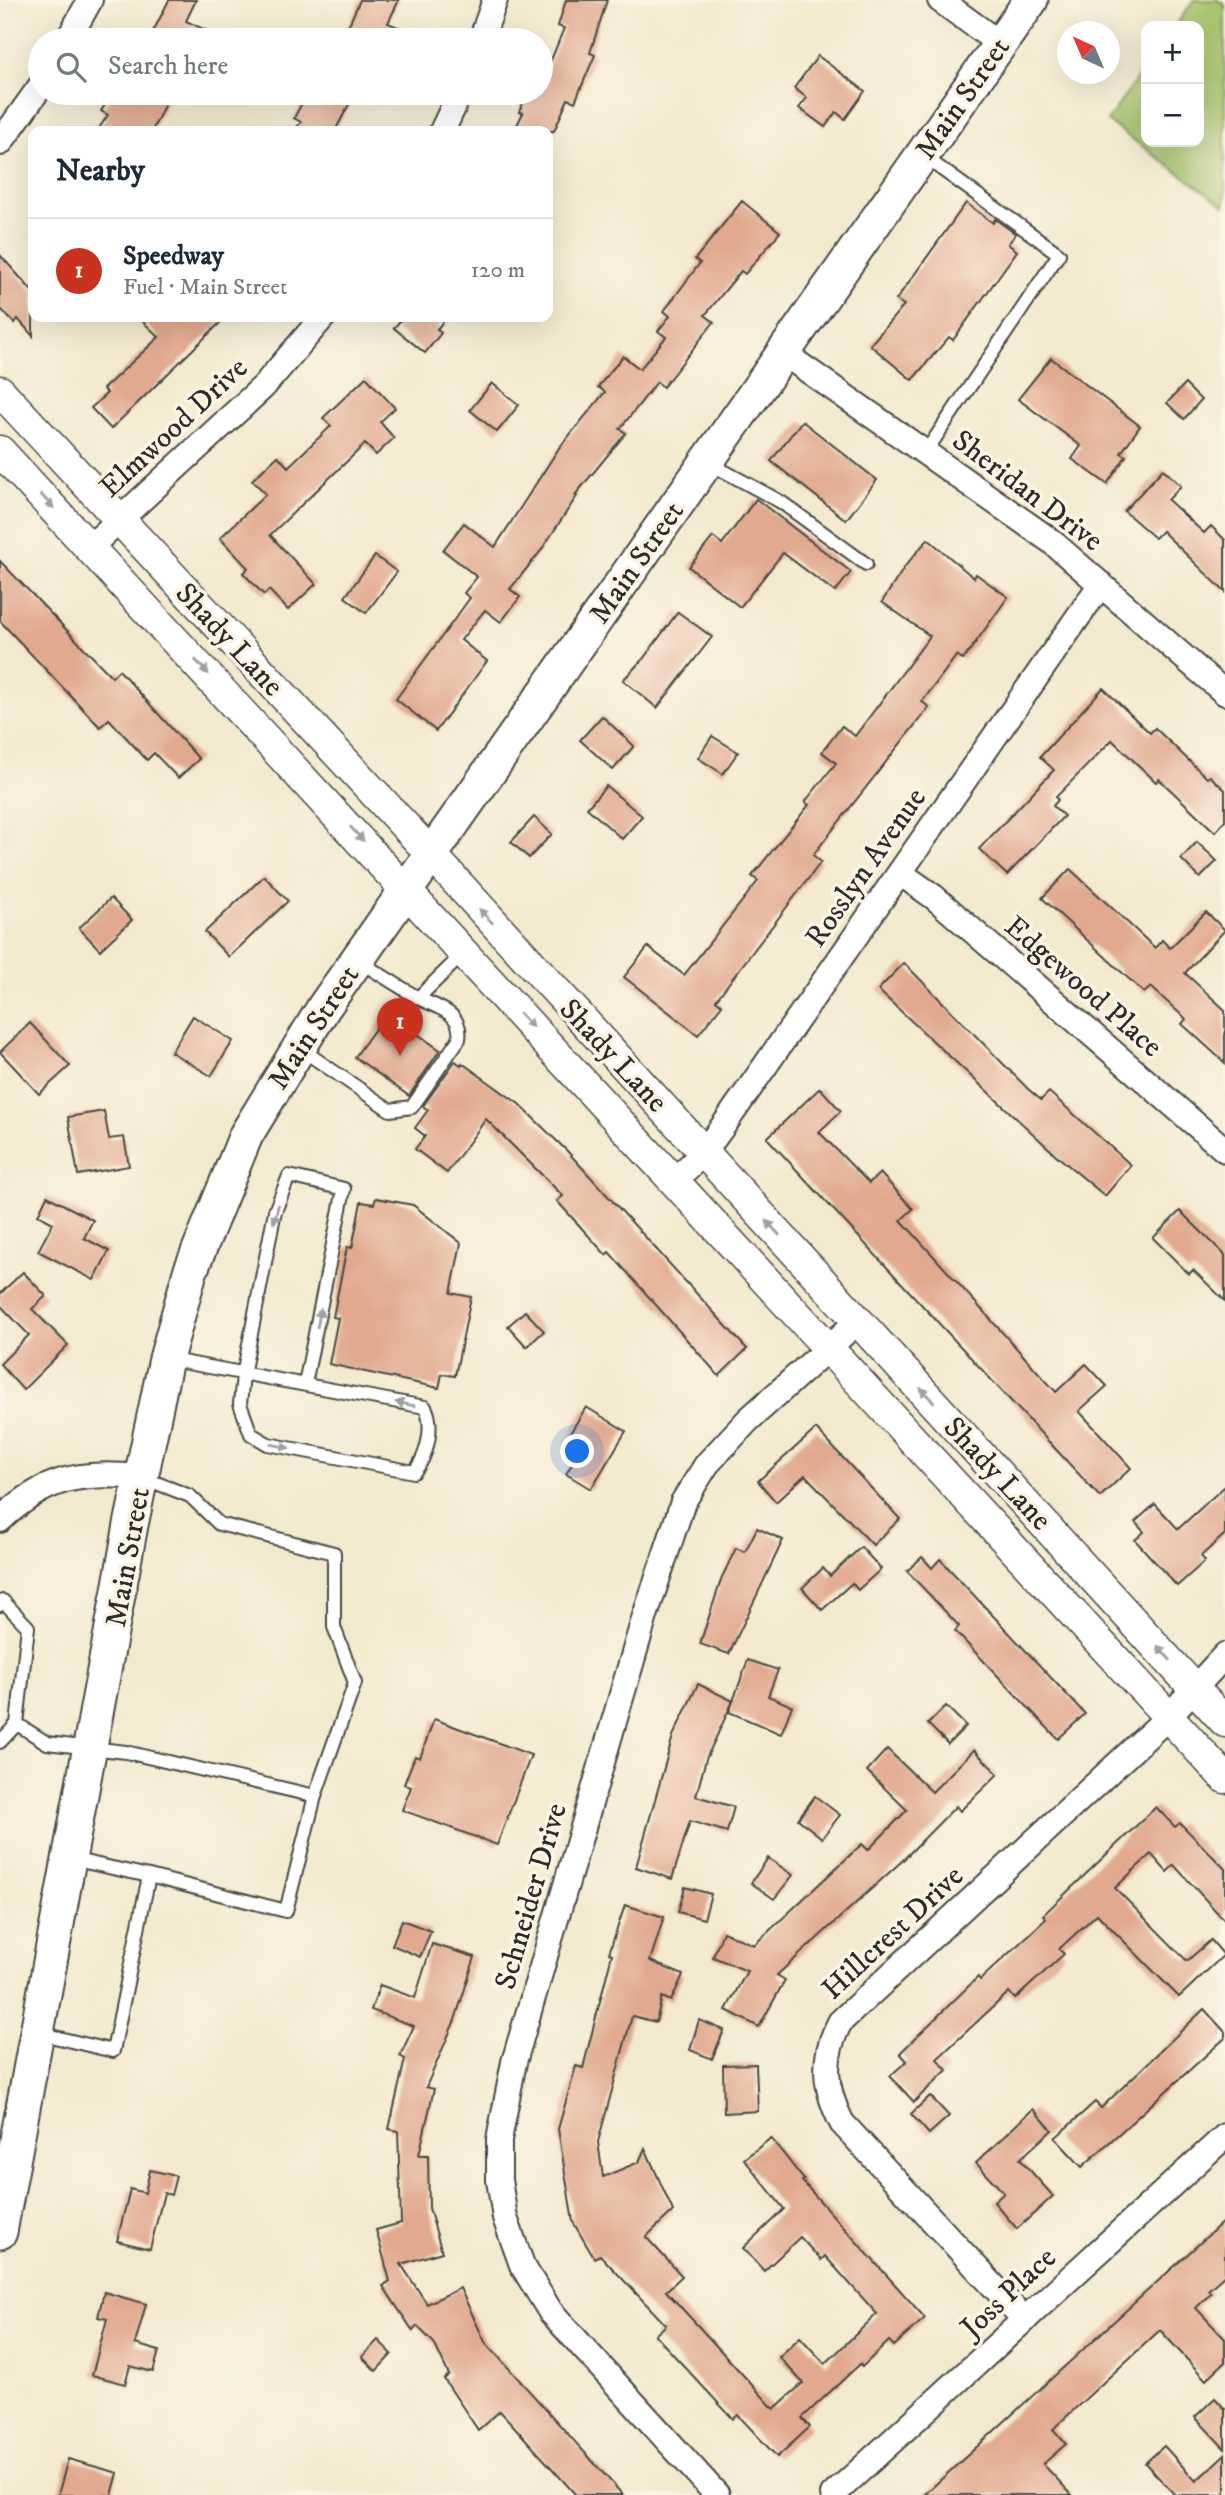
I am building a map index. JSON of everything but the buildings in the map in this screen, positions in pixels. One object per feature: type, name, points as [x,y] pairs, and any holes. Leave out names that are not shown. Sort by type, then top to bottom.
[{"type":"main road","name":"Main Street","points":[[0,2232],[141,1477],[166,1359],[190,1272],[206,1227],[246,1135],[298,1047],[357,960],[1031,0]]},
{"type":"street","points":[[75,28],[90,0]]},
{"type":"street","points":[[485,28],[495,0]]},
{"type":"street","points":[[940,0],[1000,44]]},
{"type":"street","points":[[0,144],[28,104]]},
{"type":"street","points":[[444,126],[454,105]]},
{"type":"street","name":"Elmwood Drive","points":[[90,547],[263,387],[320,322]]},
{"type":"street","name":"Sheridan Drive","points":[[783,353],[1051,541],[1225,692]]},
{"type":"street","name":"Shady Lane","points":[[0,391],[431,854],[1225,1722]]},
{"type":"street","name":"Shady Lane","points":[[0,451],[1225,1779]]},
{"type":"street","name":"Rosslyn Avenue","points":[[675,1180],[704,1152],[1101,584]]},
{"type":"street","name":"Edgewood Place","points":[[900,873],[934,897],[1225,1150]]},
{"type":"street","points":[[492,983],[522,956]]},
{"type":"street","name":"Schneider Drive","points":[[717,2495],[550,2311],[522,2265],[505,2218],[499,2180],[499,2140],[514,2062],[645,1616],[683,1502],[707,1464],[748,1420],[858,1321]]},
{"type":"street","points":[[0,1520],[26,1499],[64,1479],[97,1474],[141,1477]]},
{"type":"street","name":"Hillcrest Drive","points":[[1025,2320],[842,2123],[828,2097],[828,2055],[840,2022],[1168,1717],[1225,1655]]},
{"type":"street","name":"Joss Place","points":[[833,2495],[1225,2136]]},
{"type":"lane","points":[[922,155],[1059,254],[925,453]]},
{"type":"lane","points":[[706,461],[781,502],[866,564]]},
{"type":"lane","points":[[418,998],[465,953]]},
{"type":"lane","points":[[298,1047],[390,1110],[412,1107],[459,1039],[461,1027],[455,1016],[418,998],[357,960]]},
{"type":"lane","points":[[166,1359],[243,1375],[425,1407],[431,1418],[423,1461],[414,1472],[268,1444],[251,1434],[240,1404],[243,1375],[275,1211],[289,1177],[344,1189],[305,1384]]},
{"type":"lane","points":[[70,1859],[286,1911],[315,1796],[355,1683],[334,1627],[334,1553],[219,1524],[190,1496],[141,1477]]},
{"type":"lane","points":[[0,1605],[3,1601],[28,1627],[17,1724],[0,1742]]},
{"type":"lane","points":[[17,1724],[47,1743],[126,1752],[315,1796]]},
{"type":"lane","points":[[37,2033],[113,2051],[149,1876]]},
{"type":"green space","points":[[1194,0],[1218,0],[1225,5],[1225,206],[1143,147],[1204,147],[1204,21],[1179,21]]},
{"type":"green space","points":[[1141,73],[1141,145],[1107,121]]},
{"type":"place","name":"Speedway","points":[[400,1056]]}]
